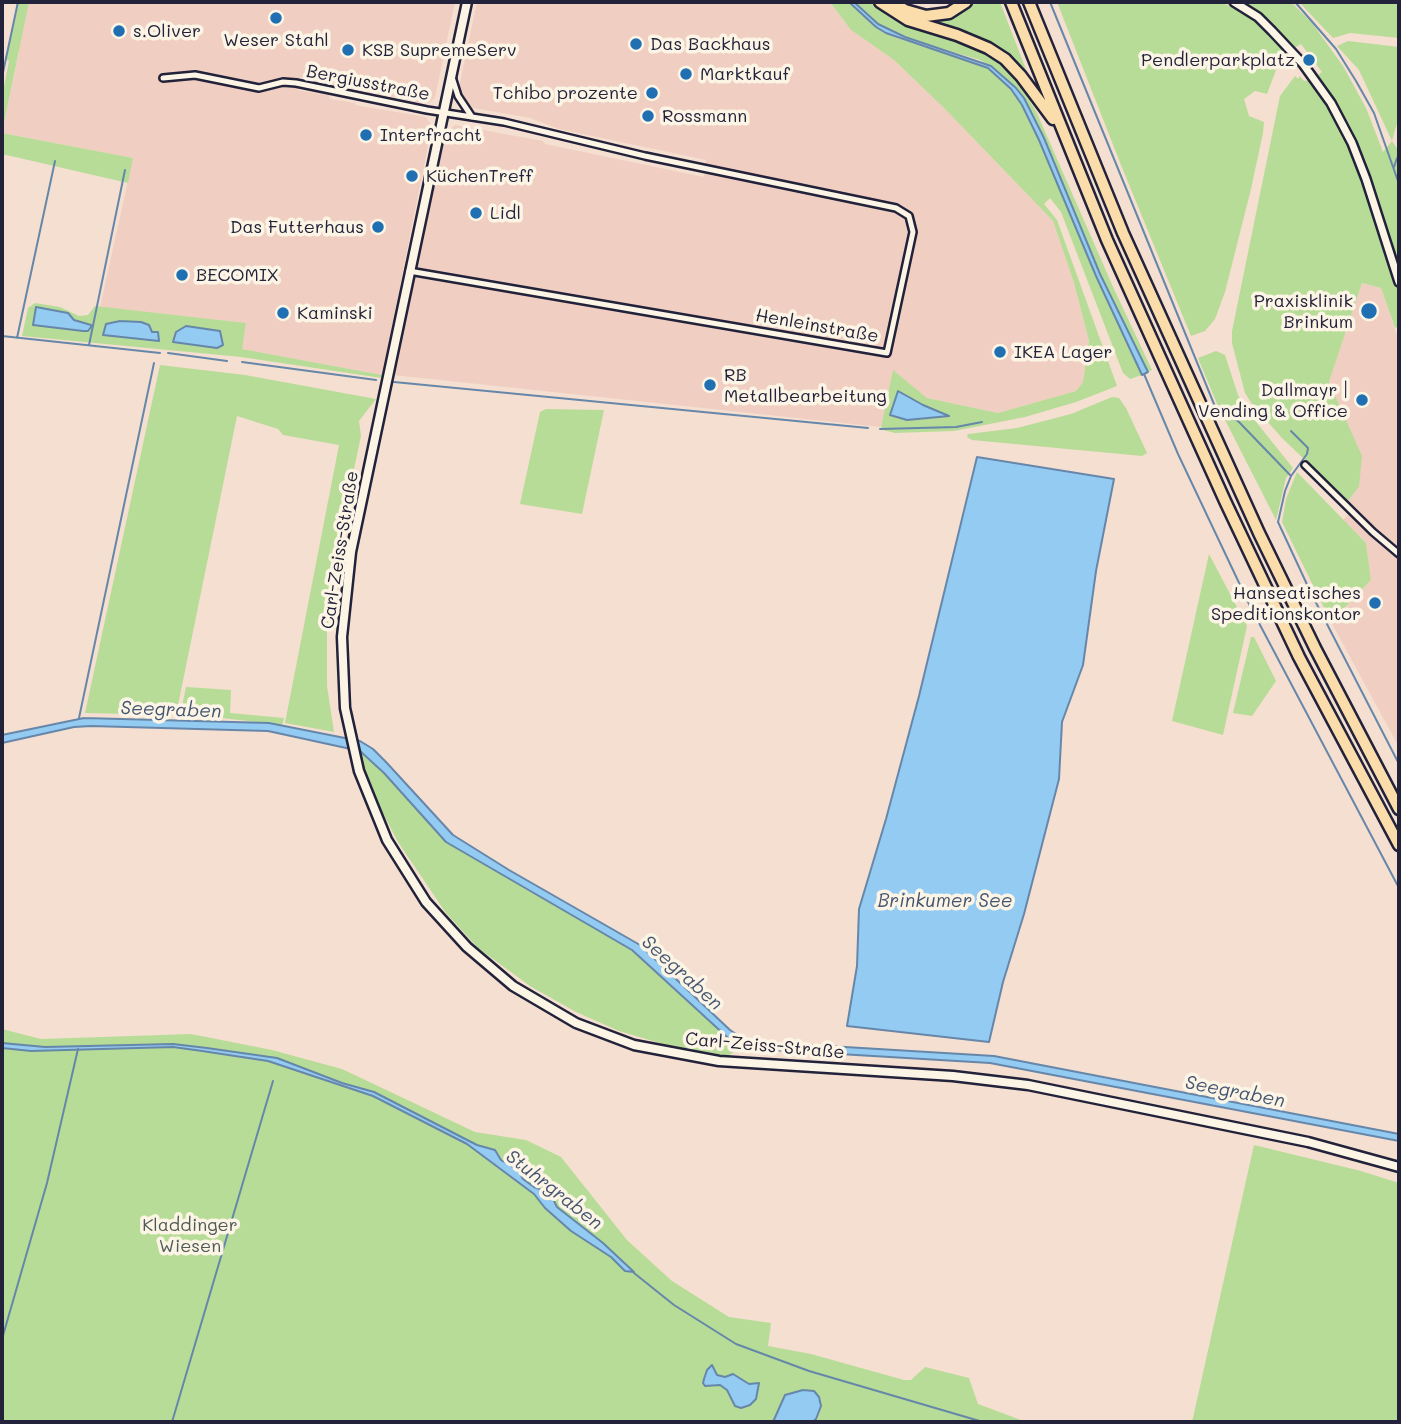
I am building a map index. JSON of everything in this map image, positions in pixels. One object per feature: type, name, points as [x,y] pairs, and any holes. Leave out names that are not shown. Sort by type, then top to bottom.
[{"type":"highway","points":[[880,2],[908,20],[957,35],[988,48],[1005,59],[1062,131]]},
{"type":"highway","points":[[892,2],[905,10],[926,16],[949,13],[966,2]]},
{"type":"highway","points":[[1011,2],[1136,309],[1238,531],[1300,657],[1399,845]]},
{"type":"highway","points":[[1029,2],[1128,244],[1259,533],[1399,809]]},
{"type":"main road","name":"Carl-Zeiss-Straße","points":[[467,2],[364,488],[345,593],[341,659],[350,735],[367,793],[387,840],[409,877],[439,917],[482,961],[513,986],[562,1016],[604,1034],[665,1052],[719,1061],[931,1074],[1028,1085],[1308,1142],[1399,1167]]},
{"type":"street","points":[[1234,2],[1258,17],[1272,31],[1303,64],[1331,103],[1366,179],[1399,282]]},
{"type":"street","name":"Bergiusstraße","points":[[163,78],[195,75],[259,88],[283,82],[296,83],[444,111]]},
{"type":"street","points":[[451,76],[458,96],[472,117]]},
{"type":"street","name":"Henleinstraße","points":[[410,271],[887,353],[913,232],[909,216],[896,208],[444,111]]},
{"type":"street","points":[[1305,465],[1399,554]]},
{"type":"shaded area","points":[[19,2],[455,2],[435,98],[429,103],[300,77],[297,90],[329,95],[330,99],[355,105],[426,117],[432,126],[382,375],[241,349],[246,323],[100,307],[133,158],[2,133],[19,53]]},
{"type":"shaded area","points":[[477,2],[830,2],[851,30],[894,60],[1053,221],[1074,283],[1089,341],[1083,382],[1076,391],[998,413],[927,398],[893,371],[881,427],[393,375],[446,133],[455,125],[543,141],[545,144],[704,177],[706,160],[559,129],[530,118],[473,108],[466,103],[459,87]]},
{"type":"shaded area","points":[[1362,283],[1381,288],[1399,341],[1399,747],[1331,622],[1371,580],[1366,543],[1343,520],[1354,509],[1348,501],[1359,487],[1329,382]]},
{"type":"green space","points":[[19,2],[29,2],[2,133],[2,97],[9,61],[5,59]]},
{"type":"green space","points":[[830,2],[849,2],[875,27],[894,37],[988,68],[1011,89],[1039,140],[1096,276],[1142,375],[1130,379],[1123,373],[1061,212],[1050,198],[1044,204],[1057,220],[1117,386],[1025,417],[954,431],[895,433],[883,430],[881,427],[893,370],[927,398],[998,413],[1076,391],[1083,382],[1089,341],[1074,283],[1053,221],[894,60],[851,30]]},
{"type":"green space","points":[[854,2],[873,2],[908,26],[981,50],[1005,67],[1019,84],[1036,111],[1152,370],[1148,372],[1100,274],[1044,138],[1016,88],[980,60],[910,39],[878,24]]},
{"type":"green space","points":[[973,2],[1000,2],[1027,72],[992,44],[926,22],[958,15]]},
{"type":"green space","points":[[1057,2],[1222,3],[1238,9],[1252,19],[1279,45],[1289,61],[1276,70],[1267,94],[1255,91],[1244,99],[1249,116],[1264,122],[1263,133],[1225,292],[1215,319],[1205,331],[1191,336]]},
{"type":"green space","points":[[1245,2],[1291,2],[1312,23],[1343,66],[1366,108],[1383,152],[1392,141],[1399,151],[1399,264],[1366,162],[1349,124],[1318,75],[1322,72],[1301,44],[1294,48],[1271,21]]},
{"type":"green space","points":[[1299,2],[1399,2],[1399,38],[1350,33],[1333,38]]},
{"type":"green space","points":[[1348,41],[1399,47],[1399,116],[1392,141],[1359,70],[1337,46]]},
{"type":"green space","points":[[1295,76],[1298,79],[1300,76],[1304,81],[1310,80],[1328,104],[1341,129],[1363,179],[1399,294],[1399,326],[1395,328],[1381,288],[1362,283],[1329,382],[1362,456],[1359,487],[1348,501],[1282,438],[1252,404],[1245,393],[1232,343],[1232,331],[1280,96]]},
{"type":"green space","points":[[2,133],[133,158],[128,183],[2,154]]},
{"type":"green space","points":[[35,303],[60,307],[79,316],[88,315],[95,306],[246,323],[242,349],[382,375],[382,378],[241,357],[22,336],[28,308]]},
{"type":"green space","points":[[1216,351],[1225,355],[1245,408],[1293,468],[1286,478],[1276,520],[1218,406],[1198,358]]},
{"type":"green space","points":[[160,365],[245,375],[376,399],[359,421],[361,436],[334,564],[327,630],[327,686],[334,732],[285,723],[339,445],[283,435],[278,429],[237,416],[176,715],[85,713]]},
{"type":"green space","points":[[1112,397],[1119,398],[1126,408],[1147,453],[1142,456],[972,440],[967,437],[968,434],[1017,428],[1071,414]]},
{"type":"green space","points":[[546,409],[604,410],[582,514],[520,504],[540,412]]},
{"type":"green space","points":[[1297,472],[1366,543],[1371,580],[1331,622],[1282,522],[1286,499]]},
{"type":"green space","points":[[1209,554],[1247,626],[1223,735],[1172,721]]},
{"type":"green space","points":[[1251,637],[1254,637],[1276,681],[1252,716],[1233,713]]},
{"type":"green space","points":[[186,687],[231,690],[230,713],[284,718],[282,725],[180,716]]},
{"type":"green space","points":[[360,751],[384,773],[446,842],[632,950],[739,1048],[728,1056],[663,1044],[619,1031],[576,1012],[530,986],[478,948],[446,913],[398,842],[372,792]]},
{"type":"green space","name":"Kladdinger Wiesen","points":[[2,1029],[41,1039],[191,1034],[272,1050],[342,1069],[475,1132],[526,1140],[561,1157],[627,1240],[672,1281],[729,1317],[771,1323],[768,1346],[811,1354],[904,1380],[911,1380],[925,1367],[969,1378],[978,1404],[1021,1420],[1035,1422],[2,1422]]},
{"type":"green space","points":[[1254,1145],[1399,1183],[1399,1422],[1192,1422]]},
{"type":"water","points":[[849,2],[854,2],[878,24],[905,37],[991,66],[1016,88],[1044,138],[1100,274],[1148,372],[1142,375],[1096,276],[1039,140],[1011,89],[988,68],[886,33]]},
{"type":"water","points":[[36,307],[68,313],[74,320],[91,327],[88,331],[83,331],[33,325]]},
{"type":"water","points":[[120,321],[149,325],[152,332],[158,332],[159,341],[103,335],[106,324]]},
{"type":"water","points":[[186,326],[220,331],[223,345],[217,348],[173,342],[176,332]]},
{"type":"water","points":[[898,391],[949,416],[907,420],[890,415]]},
{"type":"water","name":"Brinkumer See","points":[[977,457],[1114,479],[1096,571],[1083,665],[1062,722],[1059,779],[989,1042],[847,1026],[857,966],[859,909],[919,696]]},
{"type":"water","points":[[84,718],[269,723],[360,741],[386,762],[453,835],[640,945],[730,1030],[746,1041],[994,1056],[1399,1134],[1399,1141],[990,1063],[739,1048],[632,950],[446,842],[384,773],[360,751],[268,731],[91,726],[74,727],[2,743],[2,735]]},
{"type":"water","points":[[2,1043],[45,1047],[173,1044],[207,1048],[277,1058],[374,1092],[477,1145],[495,1150],[501,1160],[518,1170],[523,1179],[550,1193],[557,1207],[603,1243],[634,1272],[625,1271],[611,1257],[571,1231],[545,1208],[534,1194],[467,1144],[373,1096],[268,1061],[202,1051],[173,1047],[31,1051],[2,1048]]},
{"type":"water","points":[[712,1365],[717,1375],[725,1377],[733,1374],[749,1384],[759,1383],[756,1399],[741,1408],[735,1406],[727,1390],[720,1385],[705,1386],[703,1383],[707,1370]]},
{"type":"water","points":[[803,1390],[814,1391],[819,1397],[821,1406],[816,1419],[812,1422],[773,1422],[785,1395]]},
{"type":"waterway","points":[[2,77],[18,2]]},
{"type":"waterway","points":[[1050,2],[1216,409],[1238,421],[1291,476]]},
{"type":"waterway","points":[[1295,2],[1336,49],[1356,81],[1374,113],[1399,184]]},
{"type":"waterway","points":[[1394,167],[1397,158]]},
{"type":"waterway","points":[[17,338],[55,161]]},
{"type":"waterway","points":[[89,345],[125,170]]},
{"type":"waterway","points":[[2,336],[160,353]]},
{"type":"waterway","points":[[168,353],[227,361]]},
{"type":"waterway","points":[[242,362],[376,380]]},
{"type":"waterway","points":[[79,718],[154,363]]},
{"type":"waterway","points":[[1144,374],[1178,454],[1250,606],[1399,888]]},
{"type":"waterway","points":[[394,382],[868,428]]},
{"type":"waterway","points":[[880,429],[956,427],[982,422]]},
{"type":"waterway","points":[[1291,431],[1308,448],[1307,454],[1291,476],[1278,522],[1311,593],[1399,764]]},
{"type":"waterway","points":[[2,1339],[47,1183],[78,1049]]},
{"type":"waterway","points":[[172,1422],[273,1081]]},
{"type":"waterway","name":"Stuhrgraben","points":[[634,1273],[674,1305],[736,1344],[809,1371],[983,1422]]},
{"type":"place","name":"Weser Stahl","points":[[276,18]]},
{"type":"place","name":"s.Oliver","points":[[119,31]]},
{"type":"place","name":"Das Backhaus","points":[[636,44]]},
{"type":"place","name":"KSB SupremeServ","points":[[348,50]]},
{"type":"place","name":"Pendlerparkplatz","points":[[1309,60]]},
{"type":"place","name":"Marktkauf","points":[[686,74]]},
{"type":"place","name":"Tchibo prozente","points":[[652,93]]},
{"type":"place","name":"Rossmann","points":[[648,116]]},
{"type":"place","name":"Interfracht","points":[[366,135]]},
{"type":"place","name":"KüchenTreff","points":[[412,176]]},
{"type":"place","name":"Lidl","points":[[476,213]]},
{"type":"place","name":"Das Futterhaus","points":[[378,227]]},
{"type":"place","name":"BECOMIX","points":[[182,275]]},
{"type":"place","name":"Praxisklinik Brinkum","points":[[1369,311]]},
{"type":"place","name":"Kaminski","points":[[283,313]]},
{"type":"place","name":"IKEA Lager","points":[[1000,352]]},
{"type":"place","name":"RB Metallbearbeitung","points":[[710,385]]},
{"type":"place","name":"Dallmayr | Vending & Office","points":[[1362,400]]},
{"type":"place","name":"Hanseatisches Speditionskontor","points":[[1375,603]]},
{"type":"water label","name":"Seegraben","points":[[171,710]]},
{"type":"water label","name":"Seegraben","points":[[682,973]]},
{"type":"water label","name":"Seegraben","points":[[1235,1092]]}]
